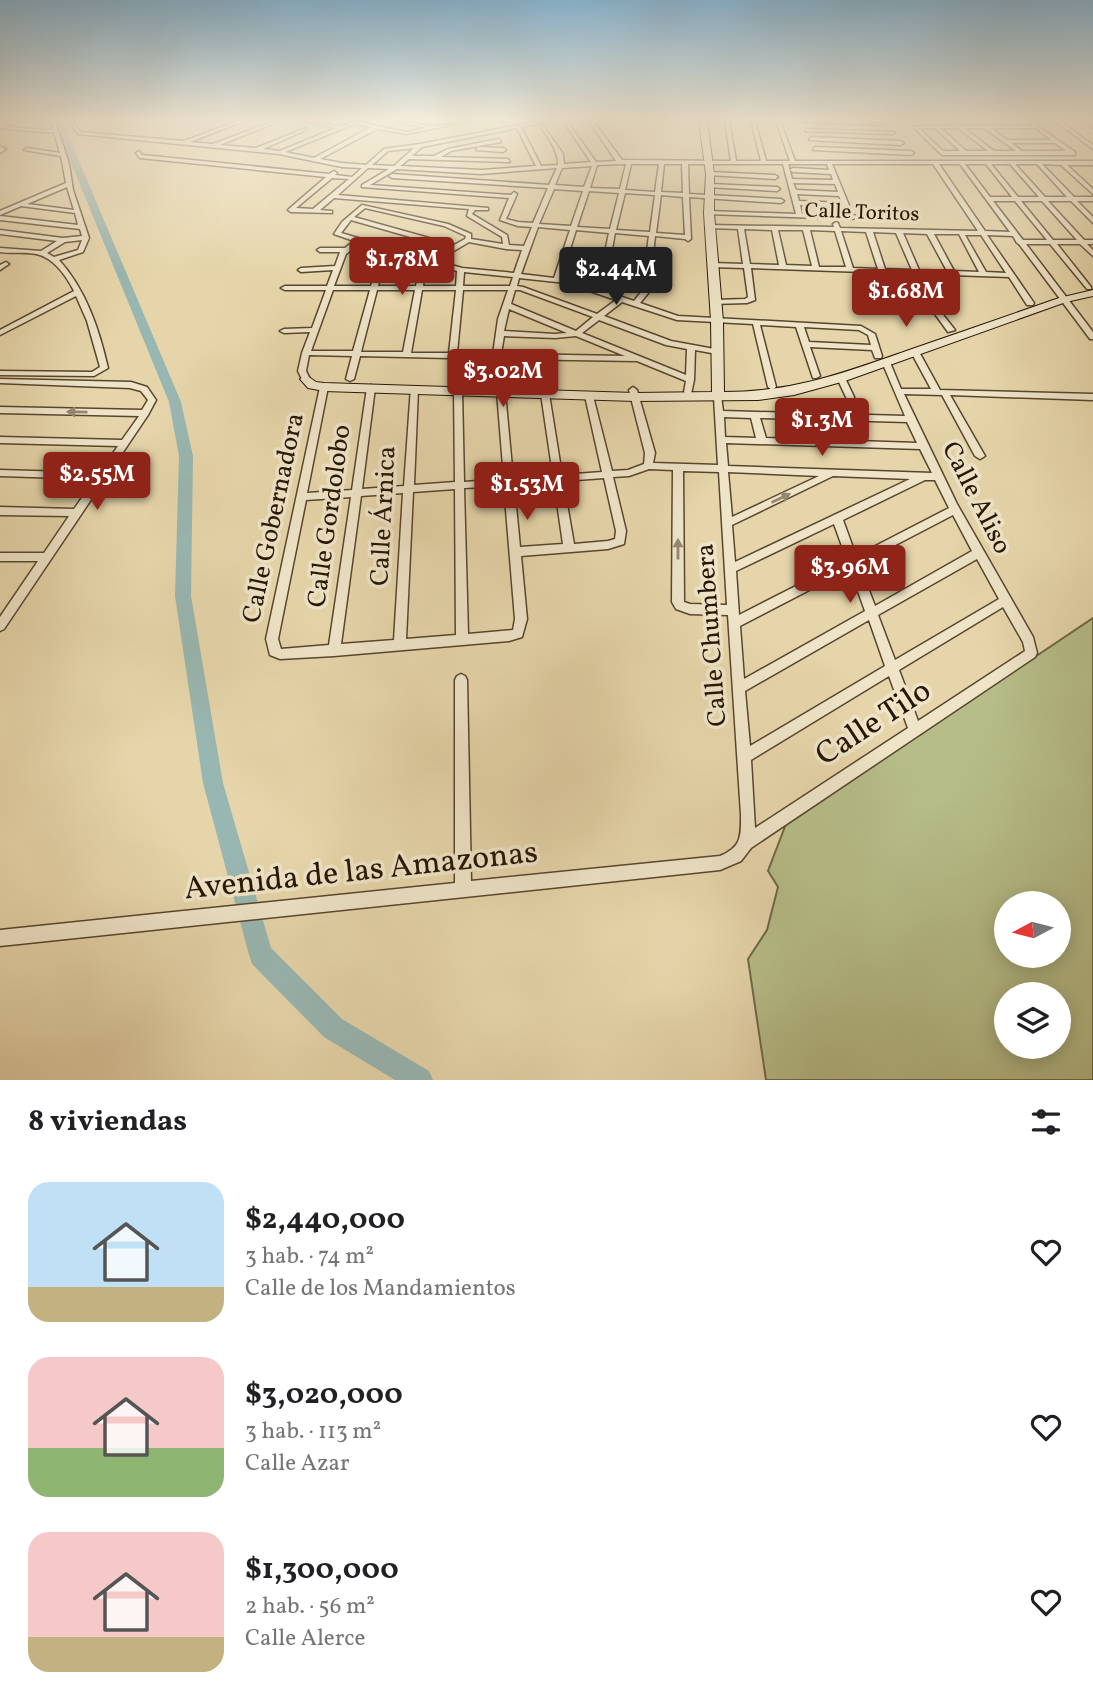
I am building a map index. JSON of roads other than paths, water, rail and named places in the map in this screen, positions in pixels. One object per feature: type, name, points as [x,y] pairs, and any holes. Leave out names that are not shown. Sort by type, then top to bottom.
[{"type":"street","points":[[52,260],[78,253],[84,248],[86,238],[66,171]]},
{"type":"street","points":[[288,171],[351,178]]},
{"type":"street","points":[[330,212],[291,210],[336,171]]},
{"type":"street","points":[[314,212],[359,171]]},
{"type":"street","points":[[390,171],[361,185],[513,197]]},
{"type":"street","points":[[395,171],[519,185],[778,201],[775,189],[710,186]]},
{"type":"street","points":[[440,171],[519,171]]},
{"type":"street","points":[[334,651],[515,635],[521,624],[497,355],[506,305],[526,248],[559,171]]},
{"type":"street","points":[[557,279],[592,171]]},
{"type":"street","points":[[590,288],[601,278],[626,171]]},
{"type":"street","points":[[635,304],[645,292],[661,171]]},
{"type":"street","points":[[525,173],[503,220],[688,238],[689,197],[686,171]]},
{"type":"street","points":[[709,171],[718,395]]},
{"type":"street","points":[[729,171],[775,177]]},
{"type":"street","points":[[787,171],[800,216]]},
{"type":"street","points":[[709,213],[855,217],[846,205],[832,172],[826,171]]},
{"type":"street","points":[[941,171],[1030,303]]},
{"type":"street","points":[[968,171],[1091,333]]},
{"type":"street","points":[[994,171],[1092,292]]},
{"type":"street","points":[[1017,171],[1045,199],[1093,254]]},
{"type":"street","points":[[1046,171],[1093,221]]},
{"type":"street","points":[[1071,171],[1093,192]]},
{"type":"street","points":[[790,181],[837,183]]},
{"type":"street","points":[[0,215],[69,184]]},
{"type":"street","points":[[793,192],[841,194]]},
{"type":"street","points":[[332,197],[437,203],[486,209]]},
{"type":"street","points":[[989,199],[1093,199]]},
{"type":"street","points":[[400,213],[408,201]]},
{"type":"street","points":[[422,219],[437,203]]},
{"type":"street","points":[[796,203],[846,205]]},
{"type":"street","points":[[20,204],[78,212]]},
{"type":"street","points":[[323,205],[344,223]]},
{"type":"street","points":[[469,239],[469,235],[457,229],[400,213],[363,207],[337,230],[339,235],[461,270],[557,279],[677,318],[799,324],[817,376]]},
{"type":"street","points":[[473,208],[470,216],[501,232],[505,236],[506,247]]},
{"type":"street","points":[[0,215],[83,227]]},
{"type":"street","points":[[834,217],[850,269]]},
{"type":"street","points":[[350,218],[453,247]]},
{"type":"street","name":"Calle Toritos","points":[[710,226],[1014,234]]},
{"type":"street","points":[[716,302],[751,300],[741,227]]},
{"type":"street","points":[[775,228],[783,266]]},
{"type":"street","points":[[806,229],[816,267]]},
{"type":"street","points":[[869,231],[882,270]]},
{"type":"street","points":[[0,232],[63,240],[86,238]]},
{"type":"street","points":[[407,354],[422,270],[453,247],[469,239],[480,239],[501,232]]},
{"type":"street","points":[[899,232],[916,271]]},
{"type":"street","points":[[930,233],[951,272]]},
{"type":"street","points":[[961,233],[984,274]]},
{"type":"street","points":[[469,239],[506,247],[526,248]]},
{"type":"street","points":[[43,253],[63,240]]},
{"type":"street","points":[[358,241],[345,250],[306,353],[302,371],[312,385],[458,390],[500,388],[589,396],[689,386]]},
{"type":"street","points":[[1019,242],[1093,242]]},
{"type":"street","points":[[0,250],[43,253],[62,267],[78,292],[96,336],[103,365],[100,372],[94,374],[1,376]]},
{"type":"street","points":[[320,250],[345,250]]},
{"type":"street","points":[[350,379],[381,261],[393,251]]},
{"type":"street","points":[[712,265],[1010,275]]},
{"type":"street","points":[[301,270],[338,268]]},
{"type":"street","points":[[453,354],[461,270]]},
{"type":"street","points":[[877,283],[911,284],[919,288],[956,333]]},
{"type":"street","points":[[285,288],[513,287],[533,291],[691,349],[717,352]]},
{"type":"street","points":[[0,333],[78,292]]},
{"type":"street","points":[[992,325],[989,321],[1030,303],[1092,292]]},
{"type":"street","points":[[506,305],[639,359],[689,386],[718,395],[772,387],[817,376],[880,355],[992,325],[1061,297]]},
{"type":"street","points":[[499,333],[555,336],[576,334],[621,299]]},
{"type":"street","points":[[805,344],[880,355],[915,352],[976,322],[1010,311]]},
{"type":"street","points":[[755,323],[772,387]]},
{"type":"street","name":"Calle Aliso","points":[[799,324],[856,327],[869,331],[978,553],[1029,641],[1031,653]]},
{"type":"street","points":[[284,331],[316,330]]},
{"type":"street","points":[[689,386],[691,349]]},
{"type":"street","points":[[915,352],[980,456]]},
{"type":"street","points":[[306,353],[639,359]]},
{"type":"street","points":[[306,379],[718,395],[794,391],[841,378],[880,355]]},
{"type":"street","points":[[0,626],[151,403],[148,393],[141,387],[1,376]]},
{"type":"street","points":[[841,378],[850,397]]},
{"type":"street","name":"Calle Gobernadora","points":[[324,387],[272,639],[274,651],[280,654],[334,651]]},
{"type":"street","name":"Calle Gordolobo","points":[[334,651],[371,388]]},
{"type":"street","name":"Calle Árnica","points":[[400,645],[414,389]]},
{"type":"street","points":[[458,390],[462,640]]},
{"type":"street","points":[[898,391],[1093,397]]},
{"type":"street","points":[[634,393],[650,453],[648,466]]},
{"type":"street","points":[[545,394],[569,548]]},
{"type":"street","name":"Calle Chumbera","points":[[718,395],[748,815],[747,842]]},
{"type":"street","points":[[514,552],[616,544],[620,541],[621,531],[609,474],[589,396]]},
{"type":"street","points":[[0,410],[145,413]]},
{"type":"street","points":[[719,414],[911,419]]},
{"type":"street","points":[[755,415],[762,442]]},
{"type":"street","points":[[0,440],[124,443]]},
{"type":"street","points":[[721,440],[924,446]]},
{"type":"street","points":[[301,497],[638,472],[648,466],[939,477]]},
{"type":"street","points":[[678,468],[678,602],[680,606],[690,609],[733,610]]},
{"type":"street","points":[[0,473],[101,476]]},
{"type":"street","points":[[727,523],[834,473]]},
{"type":"street","points":[[731,569],[924,477]]},
{"type":"street","points":[[733,624],[956,509]]},
{"type":"street","points":[[0,511],[77,513]]},
{"type":"street","points":[[837,518],[915,730]]},
{"type":"street","points":[[739,688],[871,611],[978,553]]},
{"type":"street","points":[[0,557],[47,557]]},
{"type":"street","points":[[743,757],[1004,601]]},
{"type":"street","points":[[0,607],[13,607]]},
{"type":"street","name":"Calle Tilo","points":[[747,842],[1031,653]]},
{"type":"street","points":[[461,680],[463,890]]},
{"type":"street","name":"Avenida de las Amazonas","points":[[0,938],[728,861],[741,854],[747,842]]},
{"type":"waterway","points":[[79,171],[175,402],[186,456],[183,596],[213,783],[261,955],[333,1028],[420,1080]]}]
